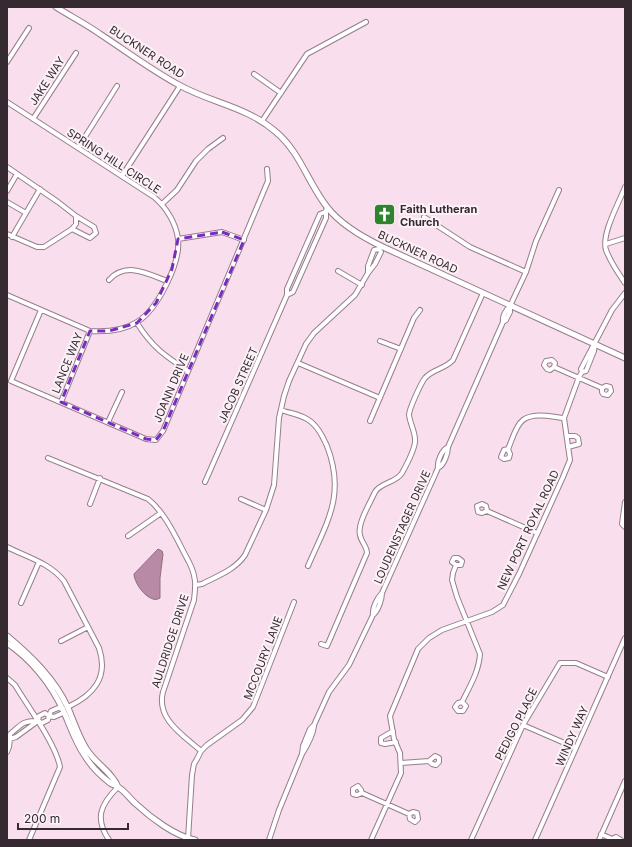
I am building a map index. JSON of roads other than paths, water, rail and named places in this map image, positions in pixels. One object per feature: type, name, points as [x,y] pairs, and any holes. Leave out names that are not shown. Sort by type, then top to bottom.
[{"type":"street","name":"BUCKNER ROAD","points":[[56,7],[99,33],[149,68],[180,86],[240,109],[262,121],[277,132],[294,152],[326,210],[380,248],[625,358]]},
{"type":"street","points":[[262,121],[307,54],[366,22]]},
{"type":"street","points":[[7,62],[29,28]]},
{"type":"street","points":[[325,37],[328,42]]},
{"type":"street","name":"JAKE WAY","points":[[33,119],[76,53]]},
{"type":"street","points":[[254,74],[281,93]]},
{"type":"street","points":[[78,148],[117,86]]},
{"type":"street","points":[[122,176],[180,86]]},
{"type":"street","name":"SPRING HILL CIRCLE","points":[[7,102],[154,197],[162,204],[168,214],[178,239],[176,257],[167,282],[156,303],[137,323],[121,329],[101,332],[90,331],[7,295]]},
{"type":"street","points":[[162,204],[177,190],[196,161],[208,148],[223,138]]},
{"type":"street","points":[[7,167],[94,227],[96,233],[90,238],[72,229]]},
{"type":"street","name":"JOANN DRIVE","points":[[41,310],[11,381],[146,439],[156,440],[163,431],[244,240],[268,181],[267,169]]},
{"type":"street","points":[[7,191],[17,174]]},
{"type":"street","points":[[12,237],[40,189]]},
{"type":"street","points":[[625,189],[608,229],[606,244],[606,249],[618,273],[625,283]]},
{"type":"street","name":"LOUDENSTAGER DRIVE","points":[[269,840],[279,810],[313,731],[314,725],[329,692],[349,665],[372,615],[376,613],[382,598],[382,593],[438,468],[438,464],[444,449],[448,447],[503,322],[506,310],[510,306],[526,272],[536,241],[559,190]]},
{"type":"street","points":[[7,202],[26,213]]},
{"type":"street","name":"JACOB STREET","points":[[288,295],[293,292],[326,218],[326,210]]},
{"type":"street","name":"JACOB STREET","points":[[205,482],[288,295],[287,289],[301,255],[320,214],[326,210]]},
{"type":"street","points":[[7,234],[37,247],[44,247],[72,229],[76,224],[76,216]]},
{"type":"street","points":[[424,217],[470,247],[526,272]]},
{"type":"street","points":[[178,239],[222,232],[244,240]]},
{"type":"street","points":[[606,244],[625,238]]},
{"type":"street","points":[[196,585],[202,584],[235,567],[241,561],[249,548],[271,498],[276,474],[281,410],[284,396],[306,344],[314,333],[355,295],[368,273],[368,266],[374,250],[380,248]]},
{"type":"street","points":[[109,280],[117,273],[130,270],[141,271],[167,282]]},
{"type":"street","points":[[338,272],[362,285]]},
{"type":"street","points":[[321,644],[327,646],[367,553],[367,549],[360,537],[360,528],[375,492],[378,488],[393,481],[400,475],[414,446],[415,437],[409,414],[424,379],[431,373],[445,367],[453,360],[483,293]]},
{"type":"street","name":"NEW PORT ROYAL ROAD","points":[[371,840],[401,773],[400,753],[390,716],[418,650],[429,638],[442,630],[492,612],[503,605],[519,574],[570,460],[564,418],[582,372],[581,369],[590,349],[595,344],[612,310],[625,293]]},
{"type":"street","points":[[370,421],[414,318],[420,310]]},
{"type":"street","points":[[137,323],[148,340],[164,356],[188,371]]},
{"type":"street","name":"LANCE WAY","points":[[60,402],[90,331]]},
{"type":"street","points":[[380,341],[401,349]]},
{"type":"street","points":[[298,363],[380,398]]},
{"type":"street","points":[[554,367],[602,388]]},
{"type":"street","points":[[108,422],[122,392]]},
{"type":"street","points":[[281,410],[308,419],[315,426],[325,441],[334,470],[335,481],[333,503],[327,522],[308,566]]},
{"type":"street","points":[[508,449],[516,429],[522,420],[535,416],[564,418]]},
{"type":"street","points":[[566,436],[574,436],[580,440],[579,444],[568,447]]},
{"type":"street","name":"AULDRIDGE DRIVE","points":[[48,458],[100,478],[148,499],[161,513],[192,569],[196,585],[194,600],[161,699],[161,705],[167,720],[174,728],[201,750]]},
{"type":"street","points":[[90,504],[100,478]]},
{"type":"street","points":[[241,499],[266,510]]},
{"type":"street","points":[[625,502],[622,524],[625,526]]},
{"type":"street","points":[[487,511],[537,533]]},
{"type":"street","points":[[128,536],[161,513]]},
{"type":"street","points":[[7,547],[51,567],[64,581],[102,656],[101,674],[95,688],[91,693],[81,701],[65,708],[58,708],[51,711],[49,716],[45,713],[39,716],[38,721]]},
{"type":"street","points":[[21,602],[39,562]]},
{"type":"street","points":[[456,565],[452,580],[457,597],[480,654],[476,673],[462,702]]},
{"type":"street","name":"MCCOURY LANE","points":[[201,750],[242,720],[253,707],[294,602]]},
{"type":"street","points":[[60,641],[88,627]]},
{"type":"street","points":[[7,636],[28,654],[50,679],[86,750],[116,780],[118,787],[137,805],[160,823],[188,839],[195,840]]},
{"type":"street","name":"WINDY WAY","points":[[535,840],[625,638]]},
{"type":"street","points":[[7,643],[17,650],[39,673],[65,708]]},
{"type":"street","name":"PEDIGO PLACE","points":[[470,840],[523,725],[560,663],[576,663],[608,677]]},
{"type":"street","points":[[7,678],[15,685],[38,721],[51,743],[59,760],[60,767],[29,840]]},
{"type":"street","points":[[7,752],[10,734],[23,723],[28,721],[38,721]]},
{"type":"street","points":[[523,725],[576,748]]},
{"type":"street","points":[[393,731],[382,738],[381,743],[385,744],[396,742]]},
{"type":"street","points":[[188,839],[192,775],[194,764],[201,750]]},
{"type":"street","points":[[401,763],[429,761]]},
{"type":"street","points":[[599,840],[625,783]]},
{"type":"street","points":[[109,840],[101,827],[101,813],[104,802],[118,787]]},
{"type":"street","points":[[362,793],[409,814]]},
{"type":"street","points":[[602,834],[612,839],[616,837],[621,840]]},
{"type":"place","name":"Faith Lutheran Church","points":[[384,215]]}]
